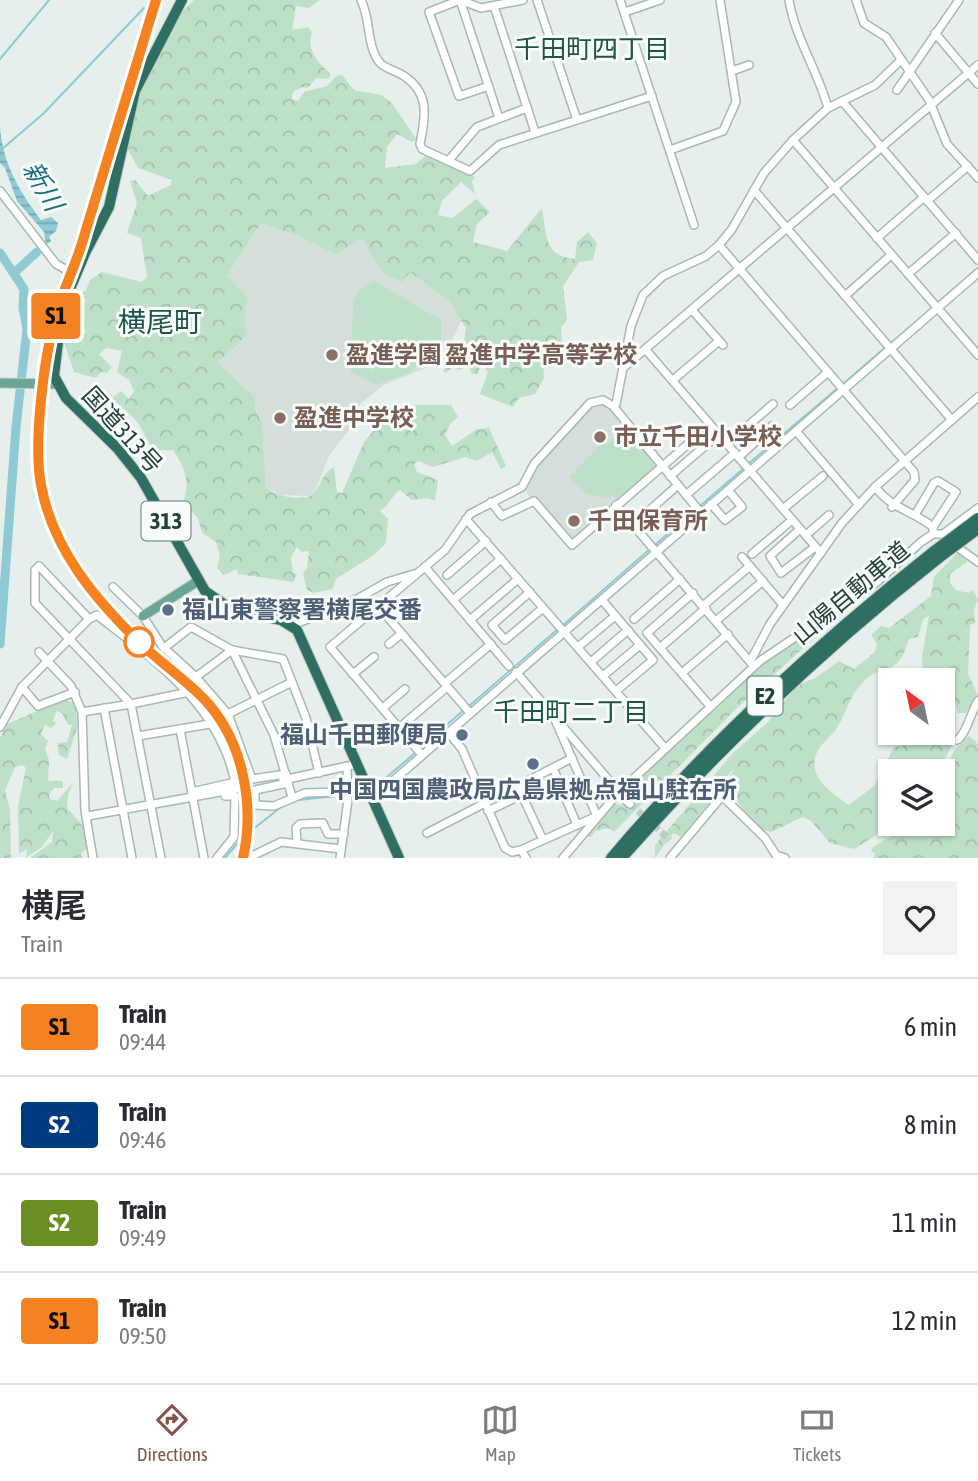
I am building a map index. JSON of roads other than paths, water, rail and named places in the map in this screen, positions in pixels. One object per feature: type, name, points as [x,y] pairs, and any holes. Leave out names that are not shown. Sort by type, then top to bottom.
[{"type":"highway","name":"国道313号","points":[[182,0],[135,91],[122,138],[109,207],[76,275],[59,321],[53,370],[56,384],[133,466],[198,581],[223,605],[293,625]]},
{"type":"highway","name":"山陽自動車道","points":[[622,858],[689,784],[774,700],[978,518]]},
{"type":"highway","name":"山陽自動車道","points":[[611,858],[683,778],[768,693],[855,615],[937,555],[978,532]]},
{"type":"highway","points":[[293,625],[352,766],[370,793],[399,858]]},
{"type":"main road","points":[[0,383],[41,386],[56,384]]},
{"type":"main road","points":[[143,615],[198,581]]},
{"type":"street","points":[[362,0],[367,10],[375,52],[381,64],[403,75],[423,97],[426,110],[420,144],[422,149],[472,170],[494,148],[652,96]]},
{"type":"street","points":[[489,86],[459,96],[429,12],[460,1],[481,8],[523,0]]},
{"type":"street","points":[[537,0],[577,120]]},
{"type":"street","points":[[620,0],[694,225]]},
{"type":"street","points":[[625,12],[660,0]]},
{"type":"street","points":[[670,150],[723,131],[734,110],[732,71],[720,0]]},
{"type":"street","points":[[789,0],[792,19],[821,81],[828,108]]},
{"type":"street","points":[[856,0],[864,23],[886,37],[932,105],[942,135],[978,178]]},
{"type":"street","points":[[897,90],[959,0]]},
{"type":"street","points":[[460,1],[499,118]]},
{"type":"street","points":[[494,6],[536,132]]},
{"type":"street","points":[[935,33],[978,84]]},
{"type":"street","points":[[613,406],[631,326],[643,295],[663,276],[706,256],[719,245],[775,157],[828,108],[874,85],[901,60]]},
{"type":"street","points":[[732,71],[749,65]]},
{"type":"street","points":[[623,368],[978,65]]},
{"type":"street","points":[[842,102],[978,260]]},
{"type":"street","points":[[449,160],[477,127],[527,108]]},
{"type":"street","points":[[793,140],[978,355]]},
{"type":"street","points":[[877,238],[968,166]]},
{"type":"street","points":[[754,190],[952,420]]},
{"type":"street","points":[[0,191],[50,258],[66,271],[76,275]]},
{"type":"street","points":[[908,274],[956,233]]},
{"type":"street","points":[[719,245],[914,472],[915,480],[892,507]]},
{"type":"street","points":[[845,296],[891,255]]},
{"type":"street","points":[[370,793],[419,752],[448,732],[467,710],[516,672],[561,629],[602,600],[654,549],[699,510],[728,490],[748,468],[796,430],[935,306],[978,273]]},
{"type":"street","points":[[673,380],[721,343],[692,310]]},
{"type":"street","points":[[646,350],[818,550]]},
{"type":"street","points":[[790,405],[828,372]]},
{"type":"street","points":[[750,671],[751,660],[818,550],[875,487],[978,397]]},
{"type":"street","points":[[419,752],[330,647],[445,550],[466,519],[491,502],[522,487],[534,464],[590,403],[603,400],[613,406],[699,510]]},
{"type":"street","points":[[727,443],[773,404]]},
{"type":"street","points":[[686,495],[772,426]]},
{"type":"street","points":[[796,430],[859,505]]},
{"type":"street","points":[[670,476],[719,434]]},
{"type":"street","points":[[491,502],[502,516],[534,501],[572,545],[688,444]]},
{"type":"street","points":[[783,509],[822,476]]},
{"type":"street","points":[[563,858],[618,792],[710,706],[750,671],[877,582],[933,531],[956,492],[939,481],[934,483],[915,515]]},
{"type":"street","points":[[633,525],[677,485]]},
{"type":"street","points":[[875,487],[892,507],[915,515],[978,562]]},
{"type":"street","points":[[711,504],[725,520],[741,510],[742,507],[728,490]]},
{"type":"street","points":[[616,506],[751,660]]},
{"type":"street","points":[[943,534],[978,508]]},
{"type":"street","points":[[818,550],[781,573],[770,556],[829,515]]},
{"type":"street","points":[[966,517],[978,532]]},
{"type":"street","points":[[466,519],[664,747]]},
{"type":"street","points":[[752,554],[792,520]]},
{"type":"street","points":[[447,575],[486,541]]},
{"type":"street","points":[[742,556],[783,605]]},
{"type":"street","points":[[453,600],[501,559]]},
{"type":"street","points":[[89,619],[39,566],[35,570],[34,603],[131,704],[161,858]]},
{"type":"street","points":[[660,648],[750,566]]},
{"type":"street","points":[[425,567],[509,666]]},
{"type":"street","points":[[293,625],[357,599],[387,582],[415,574]]},
{"type":"street","points":[[470,620],[518,579]]},
{"type":"street","points":[[634,619],[680,579]]},
{"type":"street","points":[[717,621],[763,581]]},
{"type":"street","points":[[113,587],[143,615],[164,648],[196,677],[228,714],[252,779],[287,778]]},
{"type":"street","points":[[530,592],[492,625],[505,640],[543,608]]},
{"type":"street","points":[[693,593],[647,633],[710,706]]},
{"type":"street","points":[[602,600],[652,661],[616,691]]},
{"type":"street","points":[[379,607],[467,710]]},
{"type":"street","points":[[0,727],[22,687],[89,619],[97,615],[189,692],[226,751],[235,782],[193,797]]},
{"type":"street","points":[[578,647],[615,616]]},
{"type":"street","points":[[164,648],[191,626],[232,650],[281,657],[311,734],[319,773]]},
{"type":"street","points":[[591,662],[628,630]]},
{"type":"street","points":[[389,644],[401,634]]},
{"type":"street","points":[[682,673],[728,634]]},
{"type":"street","points":[[399,728],[491,644]]},
{"type":"street","points":[[603,676],[640,645]]},
{"type":"street","points":[[196,677],[232,650]]},
{"type":"street","points":[[232,650],[274,735],[292,797]]},
{"type":"street","points":[[38,652],[75,692],[82,712],[85,811],[88,816],[93,858]]},
{"type":"street","points":[[354,674],[374,657]]},
{"type":"street","points":[[516,672],[630,804]]},
{"type":"street","points":[[228,714],[292,682]]},
{"type":"street","points":[[22,687],[38,706],[75,692]]},
{"type":"street","points":[[383,708],[405,689]]},
{"type":"street","points":[[82,712],[189,692]]},
{"type":"street","points":[[957,740],[964,735],[969,714],[978,701]]},
{"type":"street","points":[[104,708],[132,858]]},
{"type":"street","points":[[553,715],[597,816]]},
{"type":"street","points":[[138,736],[211,724]]},
{"type":"street","points":[[180,729],[204,858]]},
{"type":"street","points":[[448,732],[462,749],[505,848],[512,852],[597,816]]},
{"type":"street","points":[[486,807],[517,785],[572,758]]},
{"type":"street","points":[[88,816],[352,766],[346,795],[340,858]]},
{"type":"street","points":[[553,768],[577,825]]},
{"type":"street","points":[[287,778],[255,790],[256,805],[274,806],[292,797],[346,795]]},
{"type":"street","points":[[427,832],[544,784],[545,788]]},
{"type":"street","points":[[517,785],[542,838]]},
{"type":"street","points":[[193,797],[235,796],[234,837],[217,858]]},
{"type":"street","points":[[670,858],[722,796],[765,838],[776,855],[785,858]]},
{"type":"street","points":[[297,842],[296,828],[300,824],[323,822],[328,834],[344,834]]},
{"type":"street","points":[[670,840],[678,848]]},
{"type":"street","points":[[248,858],[277,843],[297,842],[318,849],[341,849]]},
{"type":"street","points":[[521,850],[526,858]]},
{"type":"water","points":[[0,126],[4,152],[19,187],[41,220],[51,217],[58,223],[56,231],[49,237],[51,241],[46,245],[44,232],[17,201],[5,168],[0,163]]},
{"type":"waterway","points":[[0,59],[49,0]]},
{"type":"waterway","points":[[1,150],[44,113],[144,8]]},
{"type":"waterway","name":"新川","points":[[15,272],[37,252]]},
{"type":"waterway","points":[[0,253],[24,289],[23,308],[27,329],[16,427],[0,644]]},
{"type":"waterway","points":[[936,304],[978,268]]},
{"type":"waterway","points":[[891,343],[932,308]]},
{"type":"waterway","points":[[843,384],[887,346]]},
{"type":"waterway","points":[[747,465],[839,387]]},
{"type":"waterway","points":[[700,506],[743,469]]},
{"type":"waterway","points":[[655,545],[695,510]]},
{"type":"waterway","points":[[562,626],[650,549]]},
{"type":"waterway","points":[[469,706],[558,629]]},
{"type":"waterway","points":[[419,749],[465,709]]},
{"type":"waterway","points":[[374,788],[415,753]]},
{"type":"waterway","points":[[351,794],[366,792]]},
{"type":"waterway","points":[[299,800],[335,796]]},
{"type":"waterway","points":[[225,858],[242,838],[281,807]]},
{"type":"tunnel","points":[[630,804],[670,840]]},
{"type":"railway","points":[[156,0],[86,233],[52,330],[41,398],[39,467],[47,509],[66,552],[79,572],[108,609],[141,644],[204,699],[228,734],[237,753],[246,795],[243,858]]},
{"type":"train","name":"S1","points":[[156,0],[85,236],[52,328],[41,409],[40,475],[53,529],[82,579],[139,642],[205,701],[233,744],[246,797],[247,824],[243,858]]},
{"type":"place","name":"盈進学園 盈進中学高等学校","points":[[332,355]]},
{"type":"place","name":"盈進中学校","points":[[280,418]]},
{"type":"place","name":"市立千田小学校","points":[[600,437]]},
{"type":"place","name":"千田保育所","points":[[574,521]]},
{"type":"place","name":"福山東警察署横尾交番","points":[[168,610]]},
{"type":"place","name":"福山千田郵便局","points":[[462,735]]},
{"type":"place","name":"中国四国農政局広島県拠点福山駐在所","points":[[533,764]]},
{"type":"district","name":"千田町四丁目","points":[[592,49]]},
{"type":"district","name":"横尾町","points":[[160,322]]},
{"type":"district","name":"千田町二丁目","points":[[571,712]]}]
